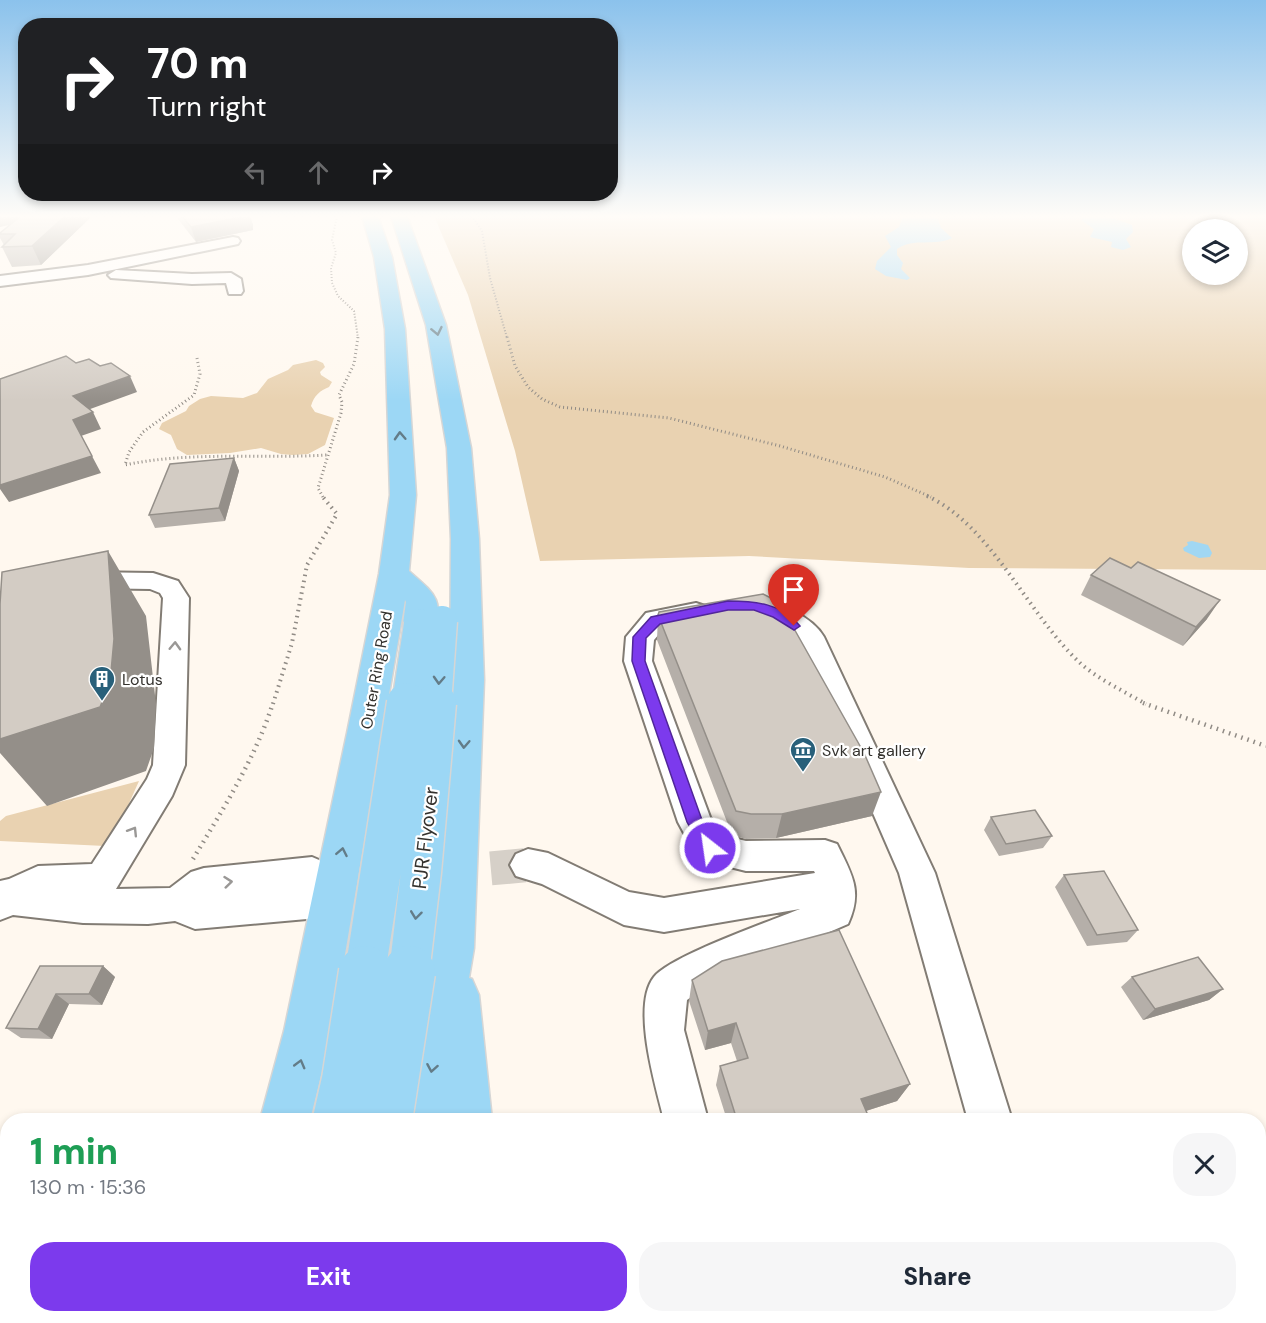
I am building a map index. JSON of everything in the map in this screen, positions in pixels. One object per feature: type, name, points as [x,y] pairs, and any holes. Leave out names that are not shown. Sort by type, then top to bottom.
[{"type":"highway","name":"Outer Ring Road","points":[[287,1113],[308,1032],[395,560],[403,495],[395,328],[387,278]]},
{"type":"highway","points":[[420,278],[436,325],[459,448],[465,550],[467,680],[452,948],[423,1113]]},
{"type":"highway","name":"PJR Flyover","points":[[341,1113],[430,623],[465,550]]},
{"type":"highway","name":"PJR Flyover","points":[[387,1113],[404,1023],[432,780],[430,623],[422,599],[395,560]]},
{"type":"highway","points":[[452,948],[466,1113]]},
{"type":"street","points":[[0,281],[42,278]]},
{"type":"street","points":[[163,278],[231,278],[235,291]]},
{"type":"street","points":[[3,897],[38,882],[102,880],[160,786],[169,765],[176,598],[169,587],[153,581],[60,579]]},
{"type":"street","points":[[684,1113],[663,1030],[668,990],[695,971],[835,912],[838,886],[825,855],[746,856],[710,848],[695,822],[638,661],[639,637],[656,620],[728,606],[755,606],[778,614],[810,637],[917,873],[988,1113]]},
{"type":"street","points":[[528,865],[548,868],[624,908],[664,915],[838,886]]},
{"type":"street","points":[[3,897],[83,906],[142,907],[177,904]]},
{"type":"path","points":[[177,904],[183,879],[265,728],[292,643],[307,565],[338,514],[326,503],[318,488],[341,413],[342,402],[339,395],[354,364],[358,349],[354,311],[338,296],[332,278]]},
{"type":"path","points":[[490,278],[515,366],[528,387],[542,399],[560,407],[669,418],[769,443],[885,477],[939,501],[973,527],[1032,607],[1080,663],[1150,707],[1266,746]]},
{"type":"path","points":[[197,358],[200,374],[194,395],[144,428],[129,449],[125,465],[157,458],[280,458],[327,455]]},
{"type":"shaded area","points":[[461,278],[1182,278],[1182,285],[1248,285],[1248,278],[1266,278],[1266,570],[969,568],[749,556],[540,561],[515,451],[468,295]]},
{"type":"shaded area","points":[[316,360],[323,363],[325,367],[320,372],[321,375],[332,382],[316,396],[311,406],[315,412],[334,418],[325,445],[308,454],[281,454],[261,448],[230,453],[187,455],[177,449],[171,435],[159,429],[162,423],[186,411],[189,406],[200,399],[211,396],[243,398],[257,393],[268,379],[288,370],[293,365]]},
{"type":"shaded area","points":[[139,781],[114,837],[105,846],[0,841],[0,821],[6,816]]},
{"type":"water","points":[[1187,542],[1208,545],[1212,553],[1210,557],[1199,558],[1184,551],[1183,548],[1188,545]]},
{"type":"building","points":[[66,356],[76,363],[89,359],[100,366],[111,363],[130,376],[73,396],[93,412],[73,420],[92,456],[0,485],[0,379]]},
{"type":"building","points":[[234,458],[219,508],[149,515],[170,464]]},
{"type":"building","points":[[108,551],[114,639],[110,683],[100,707],[0,739],[2,572]]},
{"type":"building","points":[[1110,558],[1131,568],[1138,562],[1220,600],[1196,627],[1091,575]]},
{"type":"building","points":[[763,594],[779,602],[864,753],[881,792],[782,814],[751,814],[736,811],[658,615],[659,612]]},
{"type":"building","points":[[1035,810],[1052,836],[1006,844],[991,817]]},
{"type":"building","points":[[1104,871],[1138,930],[1097,935],[1064,875]]},
{"type":"building","points":[[839,930],[910,1084],[861,1099],[867,1113],[735,1113],[720,1066],[748,1058],[736,1023],[708,1031],[692,980],[722,961]]},
{"type":"building","points":[[1198,957],[1223,989],[1155,1009],[1132,977]]},
{"type":"building","points":[[40,966],[103,966],[89,994],[56,994],[38,1029],[6,1028]]},
{"type":"tunnel","points":[[440,873],[528,865]]},
{"type":"place","name":"Lotus","points":[[102,702]]},
{"type":"place","name":"Svk art gallery","points":[[803,773]]},
{"type":"route","points":[[710,848],[695,822],[638,661],[639,637],[656,620],[728,606],[755,606],[778,614],[794,626]]}]
